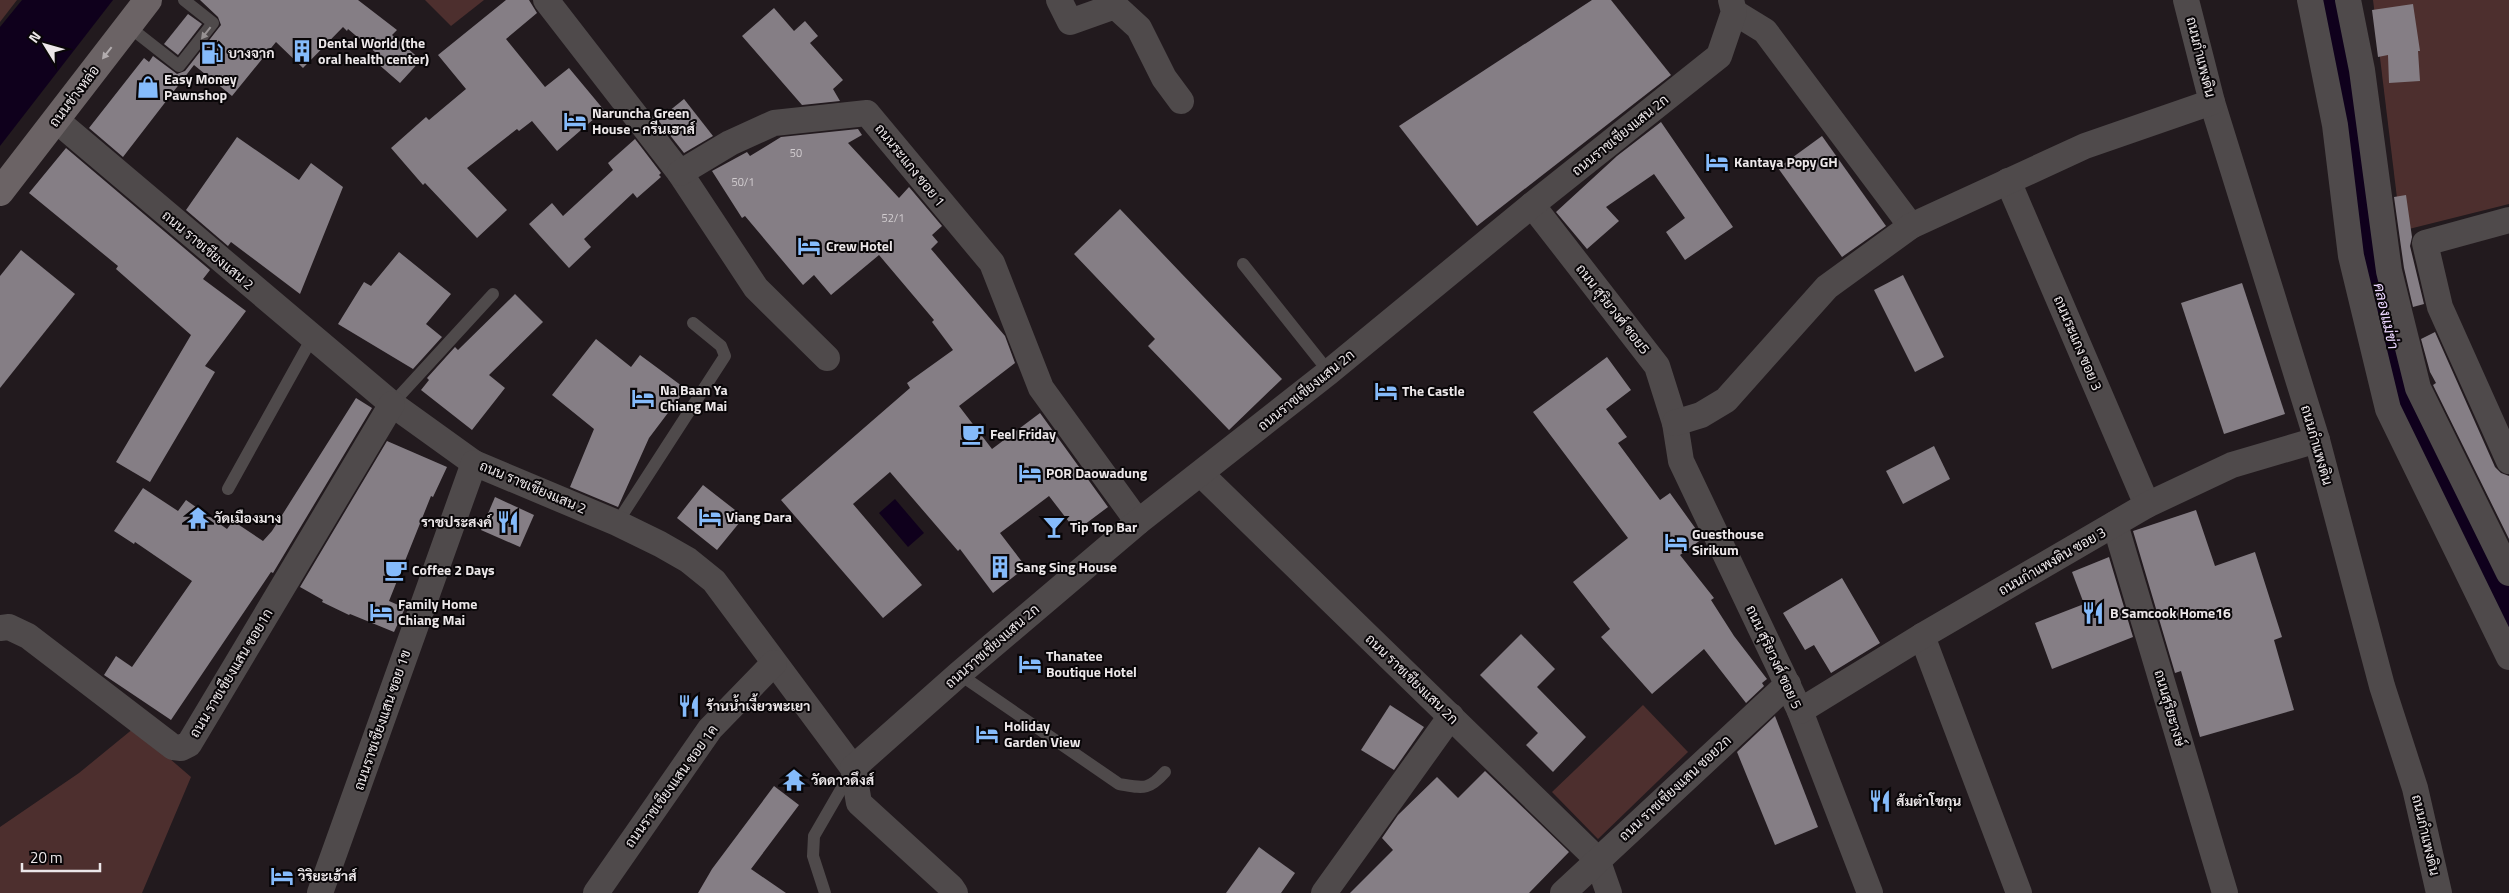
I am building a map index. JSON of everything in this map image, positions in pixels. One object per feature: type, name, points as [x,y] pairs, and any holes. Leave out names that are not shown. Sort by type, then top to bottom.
[{"type":"main road","name":"ถนนช่างหล่อ","points":[[0,192],[148,0]]},
{"type":"street","points":[[546,0],[680,173],[756,288],[827,358]]},
{"type":"street","points":[[1059,0],[1070,22],[1115,6],[1139,28],[1164,78],[1181,101]]},
{"type":"street","name":"ถนนกำแพงดิน","points":[[2186,0],[2212,102],[2317,440],[2382,686],[2415,788],[2439,893]]},
{"type":"street","points":[[2310,0],[2335,124],[2351,256],[2388,409],[2509,658]]},
{"type":"street","points":[[2348,0],[2362,70],[2388,271],[2418,388],[2509,573]]},
{"type":"street","points":[[1733,6],[1765,31],[1911,226]]},
{"type":"street","name":"ถนนราชเชียงแสน 2ก","points":[[853,768],[959,674],[1138,522],[1329,372],[1532,205],[1719,56],[1733,6]]},
{"type":"street","points":[[1675,423],[1701,415],[1726,400],[1827,287],[1911,226],[2085,146],[2212,102]]},
{"type":"street","name":"ถนนระแกง ซอย 1","points":[[680,173],[730,142],[774,123],[868,113],[992,263],[1041,388],[1138,522]]},
{"type":"street","name":"ถนน ราชเชียงแสน 2","points":[[56,120],[392,404],[474,463],[617,523],[688,560],[714,581],[853,768],[859,803],[951,887],[955,893]]},
{"type":"street","name":"ถนนระแกง ซอย 3","points":[[2008,181],[2147,506]]},
{"type":"street","name":"ถนน สุริยวงศ์ ซอย5","points":[[1532,205],[1657,366],[1675,423]]},
{"type":"street","points":[[2509,220],[2425,243],[2440,307],[2509,461]]},
{"type":"street","name":"ถนน ราชเชียงแสน ซอย1ก","points":[[0,628],[9,626],[28,636],[173,747],[181,748],[189,744],[392,404]]},
{"type":"street","name":"ถนน สุริยวงศ์ ซอย 5","points":[[1675,423],[1681,461],[1800,711],[1870,893]]},
{"type":"street","name":"ถนนกำแพงดิน ซอย 3","points":[[1800,711],[1922,636],[2147,506],[2232,465],[2317,440]]},
{"type":"street","name":"ถนนราชเชียงแสน ซอย 1ข","points":[[320,893],[474,463]]},
{"type":"street","name":"ถนน ราชเชียงแสน 2ก","points":[[1201,474],[1597,859],[1609,893]]},
{"type":"street","name":"ถนนสุริยะางษ์","points":[[2116,524],[2224,893]]},
{"type":"street","points":[[1922,636],[2019,893]]},
{"type":"street","name":"ถนนราชเชียงแสน ซอย 1ค","points":[[596,893],[710,729],[774,663]]},
{"type":"street","name":"ถนน ราชเชียงแสน ซอย2ก","points":[[1563,893],[1597,859],[1788,684]]},
{"type":"street","points":[[1324,893],[1451,716]]},
{"type":"lane","points":[[128,26],[179,66],[213,23],[184,0]]},
{"type":"lane","points":[[1243,264],[1329,372]]},
{"type":"lane","points":[[392,404],[493,294]]},
{"type":"lane","points":[[617,523],[724,356],[721,346],[693,323]]},
{"type":"lane","points":[[228,489],[312,338]]},
{"type":"lane","points":[[959,674],[1119,784],[1145,788],[1154,784],[1165,772]]},
{"type":"lane","points":[[825,893],[813,856],[814,836],[853,768]]},
{"type":"shaded area","points":[[0,0],[17,0],[0,22]]},
{"type":"shaded area","points":[[425,0],[484,0],[451,26]]},
{"type":"shaded area","points":[[2373,0],[2509,0],[2509,204],[2401,231]]},
{"type":"shaded area","points":[[1643,705],[1688,752],[1598,839],[1552,792]]},
{"type":"shaded area","points":[[134,728],[191,777],[142,893],[0,893],[0,827],[79,773]]},
{"type":"water","points":[[22,0],[113,0],[0,146],[0,27]]},
{"type":"water","name":"คลองแม่ข่า","points":[[2317,0],[2344,0],[2416,400],[2509,580],[2509,640],[2392,408]]},
{"type":"water","points":[[895,499],[924,533],[908,547],[879,513]]},
{"type":"building","points":[[200,0],[358,0],[397,30],[392,35],[421,60],[400,83],[377,63],[382,58],[348,29],[347,31],[343,27],[303,68],[276,42],[232,96],[194,65],[123,157],[89,128],[144,58],[149,62],[153,56],[177,74],[185,71],[221,25],[218,17]]},
{"type":"building","points":[[506,0],[529,0],[537,13],[506,39],[545,87],[569,68],[604,110],[557,151],[532,121],[519,131],[517,129],[467,168],[507,210],[477,238],[425,183],[423,185],[391,148],[426,117],[429,120],[466,89],[438,55]]},
{"type":"building","points":[[1592,0],[1611,0],[1671,75],[1477,226],[1399,126]]},
{"type":"building","points":[[2413,4],[2420,51],[2418,51],[2420,81],[2389,83],[2388,55],[2378,57],[2372,10]]},
{"type":"building","points":[[774,8],[794,31],[805,21],[818,36],[810,43],[843,80],[833,89],[840,101],[802,105],[742,36]]},
{"type":"building","points":[[188,14],[202,24],[178,55],[164,44]]},
{"type":"building","points":[[684,99],[713,136],[684,153],[658,120]]},
{"type":"building","points":[[1661,122],[1733,227],[1685,260],[1666,232],[1685,218],[1654,174],[1606,207],[1619,221],[1587,249],[1556,212],[1617,156]]},
{"type":"building","points":[[858,129],[862,135],[848,143],[899,198],[909,187],[942,226],[932,235],[938,242],[931,249],[1005,336],[1015,363],[959,406],[992,449],[1040,413],[1108,507],[1076,531],[1049,496],[1000,533],[1026,567],[993,593],[960,549],[958,551],[890,472],[853,504],[922,585],[883,618],[781,500],[910,388],[907,383],[953,350],[932,322],[934,320],[879,255],[831,295],[814,275],[803,285],[745,216],[742,218],[712,171],[747,152],[750,156],[781,137]]},
{"type":"building","points":[[1822,136],[1886,226],[1842,257],[1778,168]]},
{"type":"building","points":[[237,137],[299,180],[311,163],[343,187],[300,294],[231,242],[228,246],[186,210]]},
{"type":"building","points":[[635,139],[661,173],[659,175],[661,177],[637,198],[633,193],[584,239],[591,247],[569,268],[529,224],[552,203],[563,216],[613,170],[608,163]]},
{"type":"building","points":[[66,148],[210,270],[203,279],[246,311],[205,366],[215,372],[150,482],[116,462],[191,335],[116,269],[118,266],[29,193]]},
{"type":"building","points":[[2406,195],[2412,237],[2410,246],[2424,304],[2413,307],[2404,268],[2394,197]]},
{"type":"building","points":[[1120,209],[1282,379],[1229,430],[1148,346],[1155,339],[1074,254]]},
{"type":"building","points":[[21,250],[75,294],[0,388],[0,276]]},
{"type":"building","points":[[399,252],[451,294],[426,324],[442,337],[413,369],[338,324],[364,282],[371,286]]},
{"type":"building","points":[[1903,275],[1944,357],[1915,372],[1874,290]]},
{"type":"building","points":[[2242,283],[2285,414],[2224,434],[2181,303]]},
{"type":"building","points":[[515,294],[543,322],[489,375],[505,388],[472,430],[421,390],[429,380],[427,378],[455,347],[458,350]]},
{"type":"building","points":[[2435,332],[2495,467],[2501,473],[2509,476],[2509,539],[2433,385],[2436,383],[2430,372],[2421,339]]},
{"type":"building","points":[[596,339],[631,367],[640,355],[686,389],[649,438],[618,507],[570,487],[594,429],[552,395]]},
{"type":"building","points":[[1607,357],[1631,390],[1606,409],[1627,437],[1618,443],[1660,500],[1670,493],[1698,532],[1702,539],[1680,555],[1714,598],[1711,600],[1734,636],[1767,679],[1762,683],[1764,686],[1746,703],[1704,649],[1652,694],[1601,637],[1610,629],[1573,582],[1628,538],[1533,412]]},
{"type":"building","points":[[356,398],[372,408],[273,573],[271,572],[171,720],[104,675],[116,656],[132,667],[192,581],[135,542],[134,544],[114,531],[143,488],[178,511],[186,500],[227,529],[233,521],[263,541],[272,531]]},
{"type":"building","points":[[387,441],[447,467],[433,497],[431,496],[389,601],[405,608],[394,632],[349,615],[322,602],[323,600],[300,587]]},
{"type":"building","points":[[1934,446],[1950,479],[1903,504],[1886,471]]},
{"type":"building","name":"Viang Dara","points":[[703,485],[744,517],[717,550],[677,518]]},
{"type":"building","name":"ราชประสงค์","points":[[495,497],[534,515],[520,547],[481,530]]},
{"type":"building","points":[[2196,510],[2215,566],[2255,552],[2282,637],[2274,640],[2294,710],[2200,737],[2181,671],[2175,673],[2133,531]]},
{"type":"building","name":"B Samcook Home16","points":[[2109,557],[2133,637],[2052,669],[2035,623],[2084,604],[2072,572]]},
{"type":"building","points":[[1842,578],[1880,643],[1831,673],[1814,645],[1805,650],[1783,613]]},
{"type":"building","points":[[1521,634],[1555,669],[1537,687],[1586,737],[1553,772],[1526,745],[1538,733],[1480,675]]},
{"type":"building","points":[[1390,705],[1424,727],[1394,770],[1361,750]]},
{"type":"building","points":[[1775,716],[1818,827],[1775,845],[1737,752]]},
{"type":"building","points":[[1485,771],[1569,852],[1529,893],[1350,893],[1393,850],[1382,838],[1398,815],[1437,777],[1458,798]]},
{"type":"building","points":[[774,786],[799,805],[751,869],[786,893],[698,893],[712,869]]},
{"type":"building","points":[[1259,847],[1295,873],[1281,893],[1226,893]]},
{"type":"place","name":"Dental World (the oral health center)","points":[[302,51]]},
{"type":"place","name":"บางจาก","points":[[212,53]]},
{"type":"place","name":"Easy Money Pawnshop","points":[[148,87]]},
{"type":"place","name":"Naruncha Green House - กรีนเฮาส์","points":[[575,121]]},
{"type":"place","name":"Kantaya Popy GH","points":[[1717,162]]},
{"type":"place","name":"Crew Hotel","points":[[809,246]]},
{"type":"place","name":"The Castle","points":[[1386,391]]},
{"type":"place","name":"Na Baan Ya Chiang Mai","points":[[643,398]]},
{"type":"place","name":"Feel Friday","points":[[973,434]]},
{"type":"place","name":"POR Daowadung","points":[[1030,473]]},
{"type":"place","name":"Viang Dara","points":[[710,517]]},
{"type":"place","name":"วัดเมืองมาง","points":[[198,518]]},
{"type":"place","name":"ราชประสงค์","points":[[508,522]]},
{"type":"place","name":"Tip Top Bar","points":[[1054,527]]},
{"type":"place","name":"Guesthouse Sirikum","points":[[1676,542]]},
{"type":"place","name":"Sang Sing House","points":[[1000,567]]},
{"type":"place","name":"Coffee 2 Days","points":[[396,570]]},
{"type":"place","name":"Family Home Chiang Mai","points":[[381,612]]},
{"type":"place","name":"B Samcook Home16","points":[[2093,613]]},
{"type":"place","name":"Thanatee Boutique Hotel","points":[[1030,664]]},
{"type":"place","name":"ร้านน้ำเงี้ยวพะเยา","points":[[689,706]]},
{"type":"place","name":"Holiday Garden View","points":[[987,734]]},
{"type":"place","name":"วัดดาวดึงส์","points":[[794,780]]},
{"type":"place","name":"ส้มตำโชกุน","points":[[1880,801]]},
{"type":"place","name":"วิริยะเฮ้าส์","points":[[282,876]]}]
